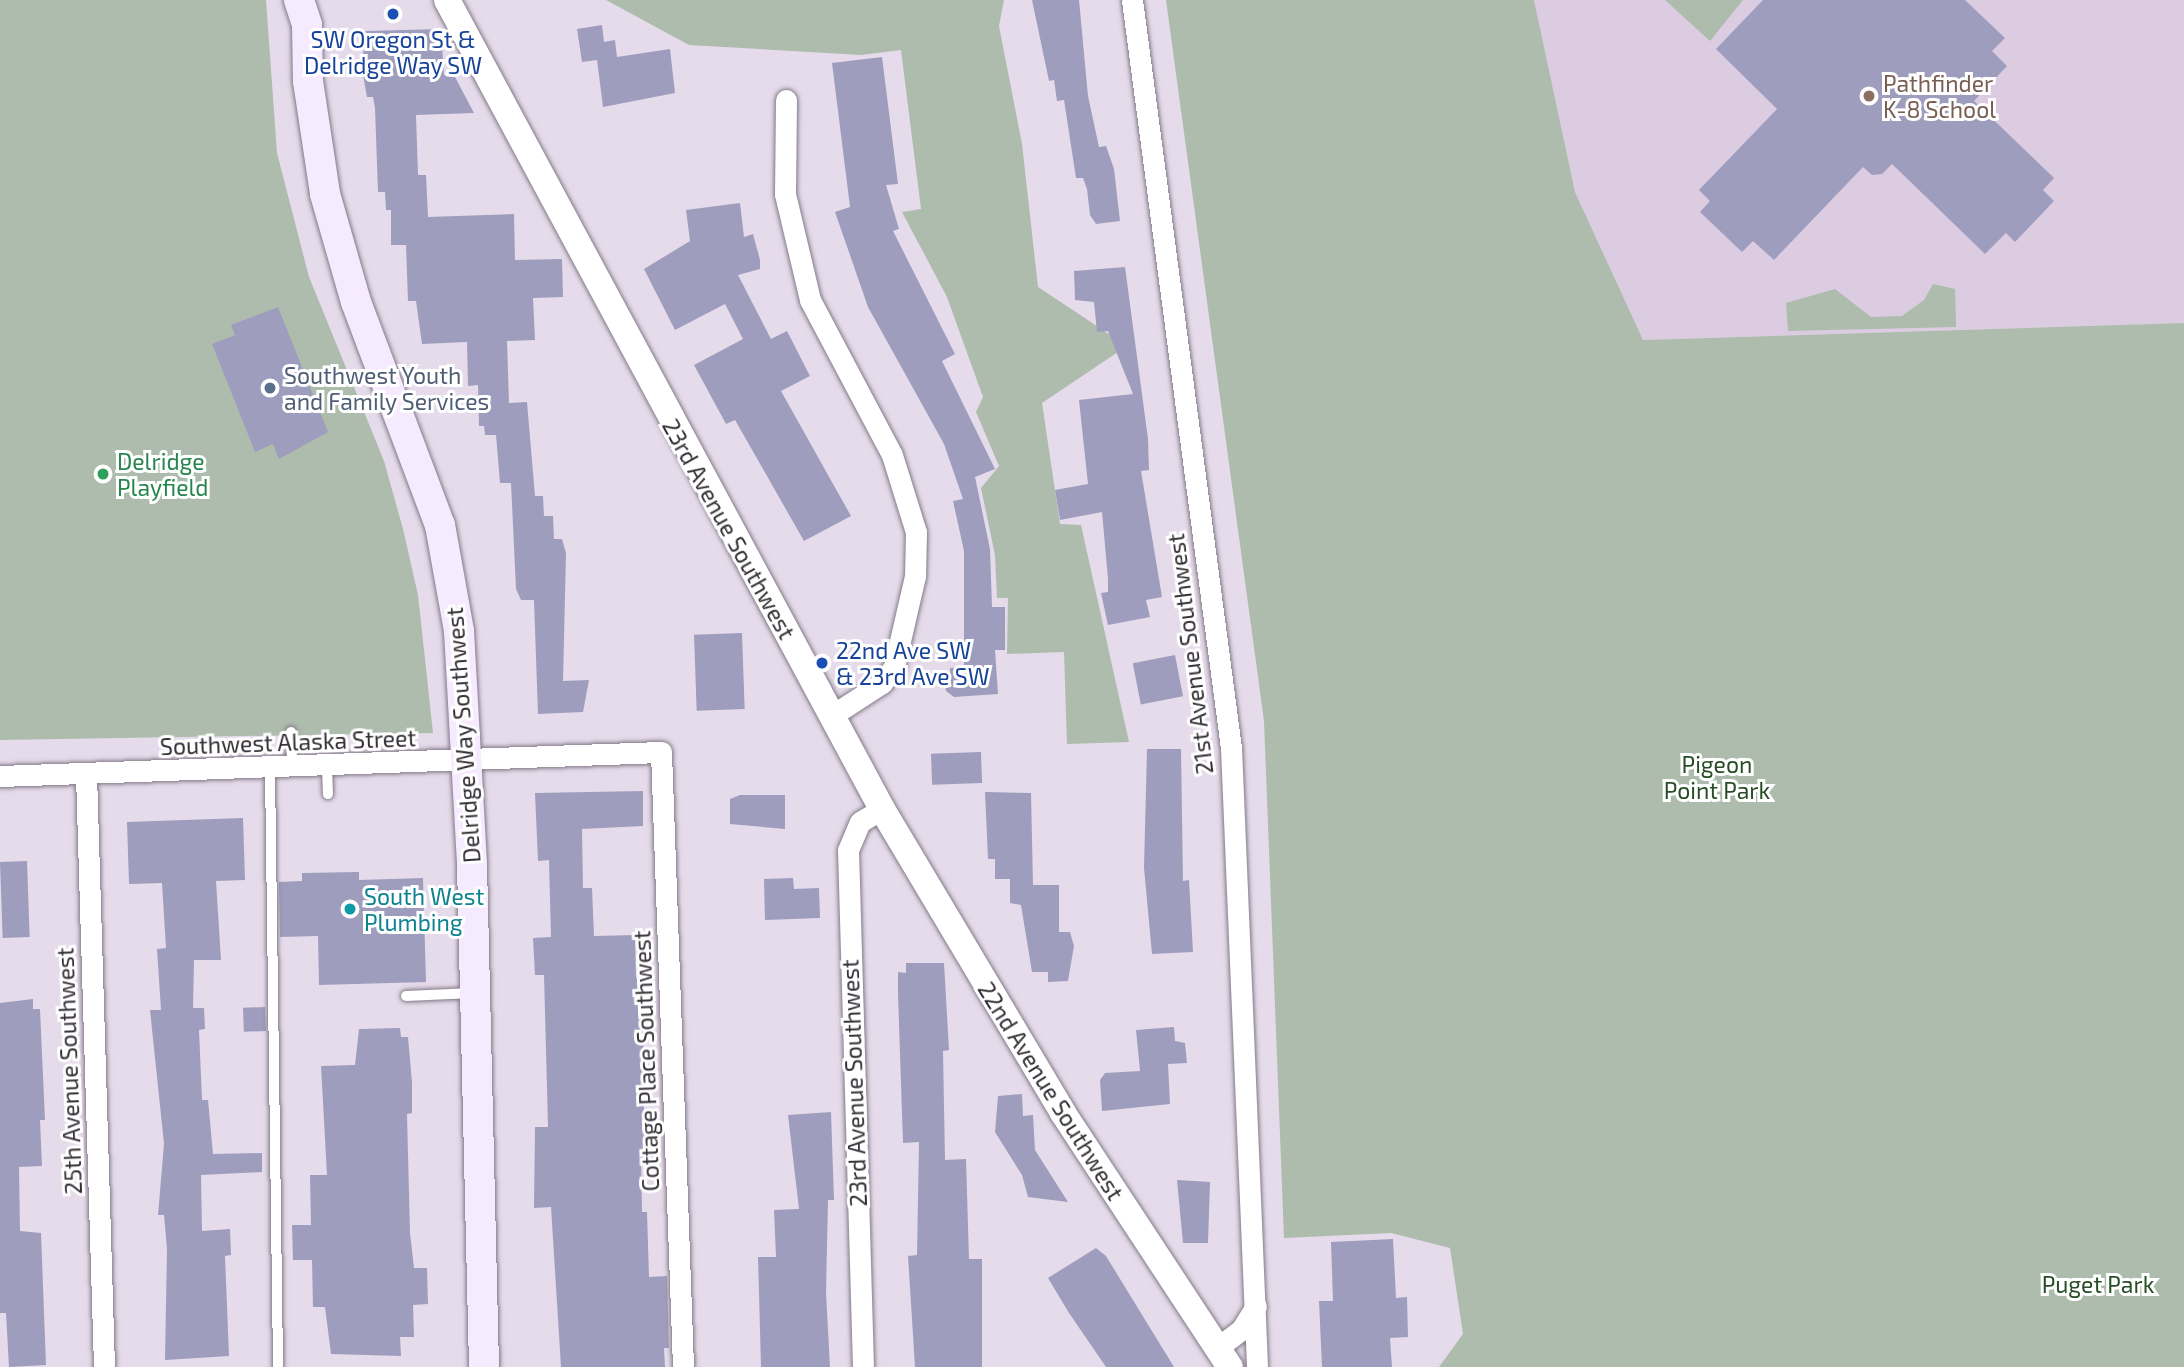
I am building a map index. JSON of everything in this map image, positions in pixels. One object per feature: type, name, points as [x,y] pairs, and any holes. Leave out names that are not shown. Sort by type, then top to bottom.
[{"type":"main road","name":"Delridge Way Southwest","points":[[299,0],[307,25],[308,80],[325,194],[356,302],[440,525],[459,631],[468,760],[476,993],[484,1367]]},
{"type":"street","name":"23rd Avenue Southwest","points":[[447,0],[882,808],[860,822],[848,850],[863,1367]]},
{"type":"street","name":"21st Avenue Southwest","points":[[1132,0],[1231,748],[1257,1367]]},
{"type":"street","points":[[786,100],[785,194],[810,300],[892,455],[916,531],[915,576],[894,667],[882,683],[831,716]]},
{"type":"street","name":"Southwest Alaska Street","points":[[0,776],[327,767],[661,752]]},
{"type":"street","name":"Cottage Place Southwest","points":[[661,752],[683,1367]]},
{"type":"street","name":"25th Avenue Southwest","points":[[86,774],[104,1367]]},
{"type":"street","name":"22nd Avenue Southwest","points":[[882,808],[1063,1113],[1224,1357]]},
{"type":"street","points":[[1224,1357],[1256,1306]]},
{"type":"lane","points":[[291,732],[292,768]]},
{"type":"lane","points":[[327,767],[328,794]]},
{"type":"lane","points":[[270,768],[278,1367]]},
{"type":"lane","points":[[406,996],[476,993]]},
{"type":"shaded area","name":"Pathfinder K-8 School","points":[[1534,0],[2184,0],[2184,323],[1643,340],[1575,192]]},
{"type":"green space","name":"Delridge Playfield","points":[[0,0],[266,0],[277,153],[309,277],[384,461],[403,529],[418,595],[433,733],[0,740]]},
{"type":"green space","points":[[606,0],[1004,0],[999,26],[1022,144],[1038,287],[1127,346],[1042,403],[1060,524],[1081,525],[1129,742],[1067,744],[1064,652],[1007,654],[1008,598],[997,598],[995,555],[981,488],[999,466],[976,412],[983,397],[947,297],[902,212],[921,209],[901,50],[861,55],[689,45]]},
{"type":"green space","name":"Pigeon Point Park","points":[[1166,0],[1534,0],[1575,192],[1643,340],[2184,323],[2184,1367],[1439,1367],[1463,1334],[1450,1248],[1391,1233],[1284,1238],[1264,721]]},
{"type":"green space","points":[[1665,0],[1743,0],[1710,41]]},
{"type":"green space","points":[[1933,284],[1955,289],[1956,327],[1788,331],[1786,303],[1835,289],[1871,317],[1902,316],[1924,300]]},
{"type":"building","points":[[1032,0],[1079,0],[1088,96],[1099,147],[1106,146],[1114,169],[1120,221],[1096,224],[1090,215],[1083,178],[1076,178],[1064,100],[1057,101],[1054,80],[1049,81]]},
{"type":"building","points":[[1763,0],[1965,0],[2005,38],[1992,51],[2007,66],[1974,101],[2054,178],[2043,190],[2054,201],[2015,242],[2006,233],[1985,254],[1892,164],[1882,174],[1872,175],[1863,167],[1774,260],[1753,241],[1742,252],[1700,212],[1710,201],[1699,190],[1777,109],[1716,49]]},
{"type":"building","points":[[602,25],[604,42],[615,40],[617,57],[670,49],[675,93],[603,107],[597,60],[582,62],[577,29]]},
{"type":"building","points":[[441,29],[444,75],[454,75],[474,113],[416,115],[418,175],[426,175],[428,217],[514,214],[515,260],[562,259],[563,297],[533,298],[535,340],[507,341],[509,403],[527,402],[535,496],[543,496],[544,516],[553,516],[554,539],[562,539],[566,553],[563,681],[589,680],[583,712],[538,714],[534,600],[521,600],[516,589],[511,483],[500,483],[496,435],[485,435],[484,426],[479,426],[478,385],[468,386],[467,342],[422,344],[416,301],[408,301],[406,245],[391,245],[391,210],[386,210],[385,192],[378,192],[375,108],[373,97],[367,97],[362,69],[365,31]]},
{"type":"building","points":[[882,57],[898,184],[886,185],[899,229],[893,231],[955,354],[942,361],[995,469],[975,477],[990,549],[992,607],[1005,607],[1005,650],[995,650],[998,694],[954,697],[946,691],[944,675],[950,675],[950,668],[964,667],[964,551],[953,501],[963,499],[944,444],[868,307],[835,212],[850,207],[832,63]]},
{"type":"building","points":[[740,203],[744,237],[753,234],[760,269],[738,275],[771,339],[787,331],[810,376],[781,391],[851,516],[804,541],[735,420],[726,424],[694,365],[743,339],[725,304],[675,330],[644,269],[690,241],[686,210]]},
{"type":"building","points":[[1125,267],[1148,439],[1149,470],[1141,471],[1162,597],[1146,600],[1150,617],[1108,625],[1101,593],[1108,592],[1102,512],[1060,520],[1055,490],[1088,484],[1079,400],[1133,394],[1108,331],[1097,332],[1094,302],[1075,300],[1074,271]]},
{"type":"building","name":"Southwest Youth and Family Services","points":[[278,307],[328,432],[279,459],[273,444],[255,452],[212,344],[235,335],[231,325]]},
{"type":"building","points":[[742,633],[745,709],[697,711],[694,635]]},
{"type":"building","points":[[1175,655],[1183,696],[1141,704],[1133,663]]},
{"type":"building","points":[[1147,749],[1181,749],[1183,881],[1189,880],[1193,952],[1152,954],[1144,868]]},
{"type":"building","points":[[981,752],[982,783],[932,785],[931,754]]},
{"type":"building","points":[[643,791],[643,826],[582,829],[583,888],[592,888],[594,936],[635,935],[636,978],[643,978],[644,1123],[658,1122],[659,1159],[641,1159],[642,1212],[647,1212],[649,1277],[667,1276],[669,1348],[664,1348],[665,1367],[561,1367],[551,1207],[534,1208],[535,1127],[548,1127],[544,975],[535,975],[533,938],[551,937],[549,860],[538,861],[535,793]]},
{"type":"building","points":[[985,792],[1031,793],[1033,885],[1059,885],[1059,932],[1070,932],[1074,946],[1068,981],[1048,982],[1048,972],[1032,972],[1021,905],[1010,903],[1010,879],[995,879],[995,859],[988,859]]},
{"type":"building","points":[[740,795],[785,795],[785,829],[730,824],[730,799]]},
{"type":"building","points":[[243,818],[245,880],[216,881],[221,960],[194,960],[193,1008],[204,1008],[205,1029],[199,1030],[202,1100],[208,1100],[213,1154],[262,1153],[262,1172],[201,1175],[202,1231],[230,1229],[231,1255],[225,1256],[229,1356],[165,1360],[167,1249],[164,1215],[158,1215],[164,1144],[150,1010],[161,1010],[157,949],[166,948],[162,883],[129,884],[127,822]]},
{"type":"building","points":[[27,861],[30,937],[3,938],[0,862]]},
{"type":"building","name":"South West Plumbing","points":[[359,872],[359,880],[423,878],[426,982],[319,985],[318,936],[280,937],[279,882],[302,881],[302,873]]},
{"type":"building","points":[[793,878],[794,889],[819,888],[820,918],[765,920],[764,879]]},
{"type":"building","points":[[906,963],[944,963],[949,1050],[943,1051],[945,1160],[966,1159],[969,1259],[982,1259],[982,1367],[915,1367],[908,1256],[917,1255],[919,1142],[903,1143],[898,972],[906,973]]},
{"type":"building","points":[[33,999],[33,1009],[40,1009],[45,1120],[40,1120],[42,1166],[19,1167],[20,1231],[41,1233],[46,1365],[9,1367],[6,1313],[0,1313],[0,1003]]},
{"type":"building","points":[[265,1007],[266,1031],[244,1032],[243,1008]]},
{"type":"building","points":[[1174,1027],[1175,1041],[1185,1043],[1187,1063],[1168,1064],[1170,1104],[1102,1111],[1100,1080],[1105,1073],[1140,1071],[1136,1030]]},
{"type":"building","points":[[400,1028],[401,1037],[408,1037],[412,1082],[412,1113],[407,1114],[410,1233],[414,1268],[427,1268],[428,1304],[413,1305],[414,1337],[400,1337],[401,1356],[331,1354],[325,1307],[313,1307],[312,1260],[293,1260],[292,1225],[311,1225],[310,1175],[327,1175],[321,1066],[355,1065],[359,1029]]},
{"type":"building","points":[[1022,1094],[1023,1116],[1033,1115],[1035,1150],[1068,1202],[1028,1197],[1022,1175],[995,1132],[998,1096]]},
{"type":"building","points":[[831,1112],[834,1200],[828,1200],[826,1293],[830,1367],[761,1367],[758,1257],[776,1257],[774,1210],[799,1209],[788,1115]]},
{"type":"building","points":[[1177,1180],[1210,1182],[1208,1243],[1183,1243]]},
{"type":"building","points":[[1393,1239],[1396,1298],[1407,1297],[1408,1337],[1390,1338],[1392,1367],[1322,1367],[1319,1301],[1333,1301],[1331,1242]]},
{"type":"building","points":[[1096,1248],[1106,1256],[1174,1367],[1106,1367],[1069,1313],[1048,1278]]},
{"type":"place","name":"SW Oregon St & Delridge Way SW","points":[[393,14]]},
{"type":"place","name":"Pathfinder K-8 School","points":[[1869,96]]},
{"type":"place","name":"Southwest Youth and Family Services","points":[[270,388]]},
{"type":"place","name":"Delridge Playfield","points":[[103,474]]},
{"type":"place","name":"22nd Ave SW & 23rd Ave SW","points":[[822,663]]},
{"type":"place","name":"South West Plumbing","points":[[350,909]]},
{"type":"park label","name":"Puget Park","points":[[2098,1284]]}]
